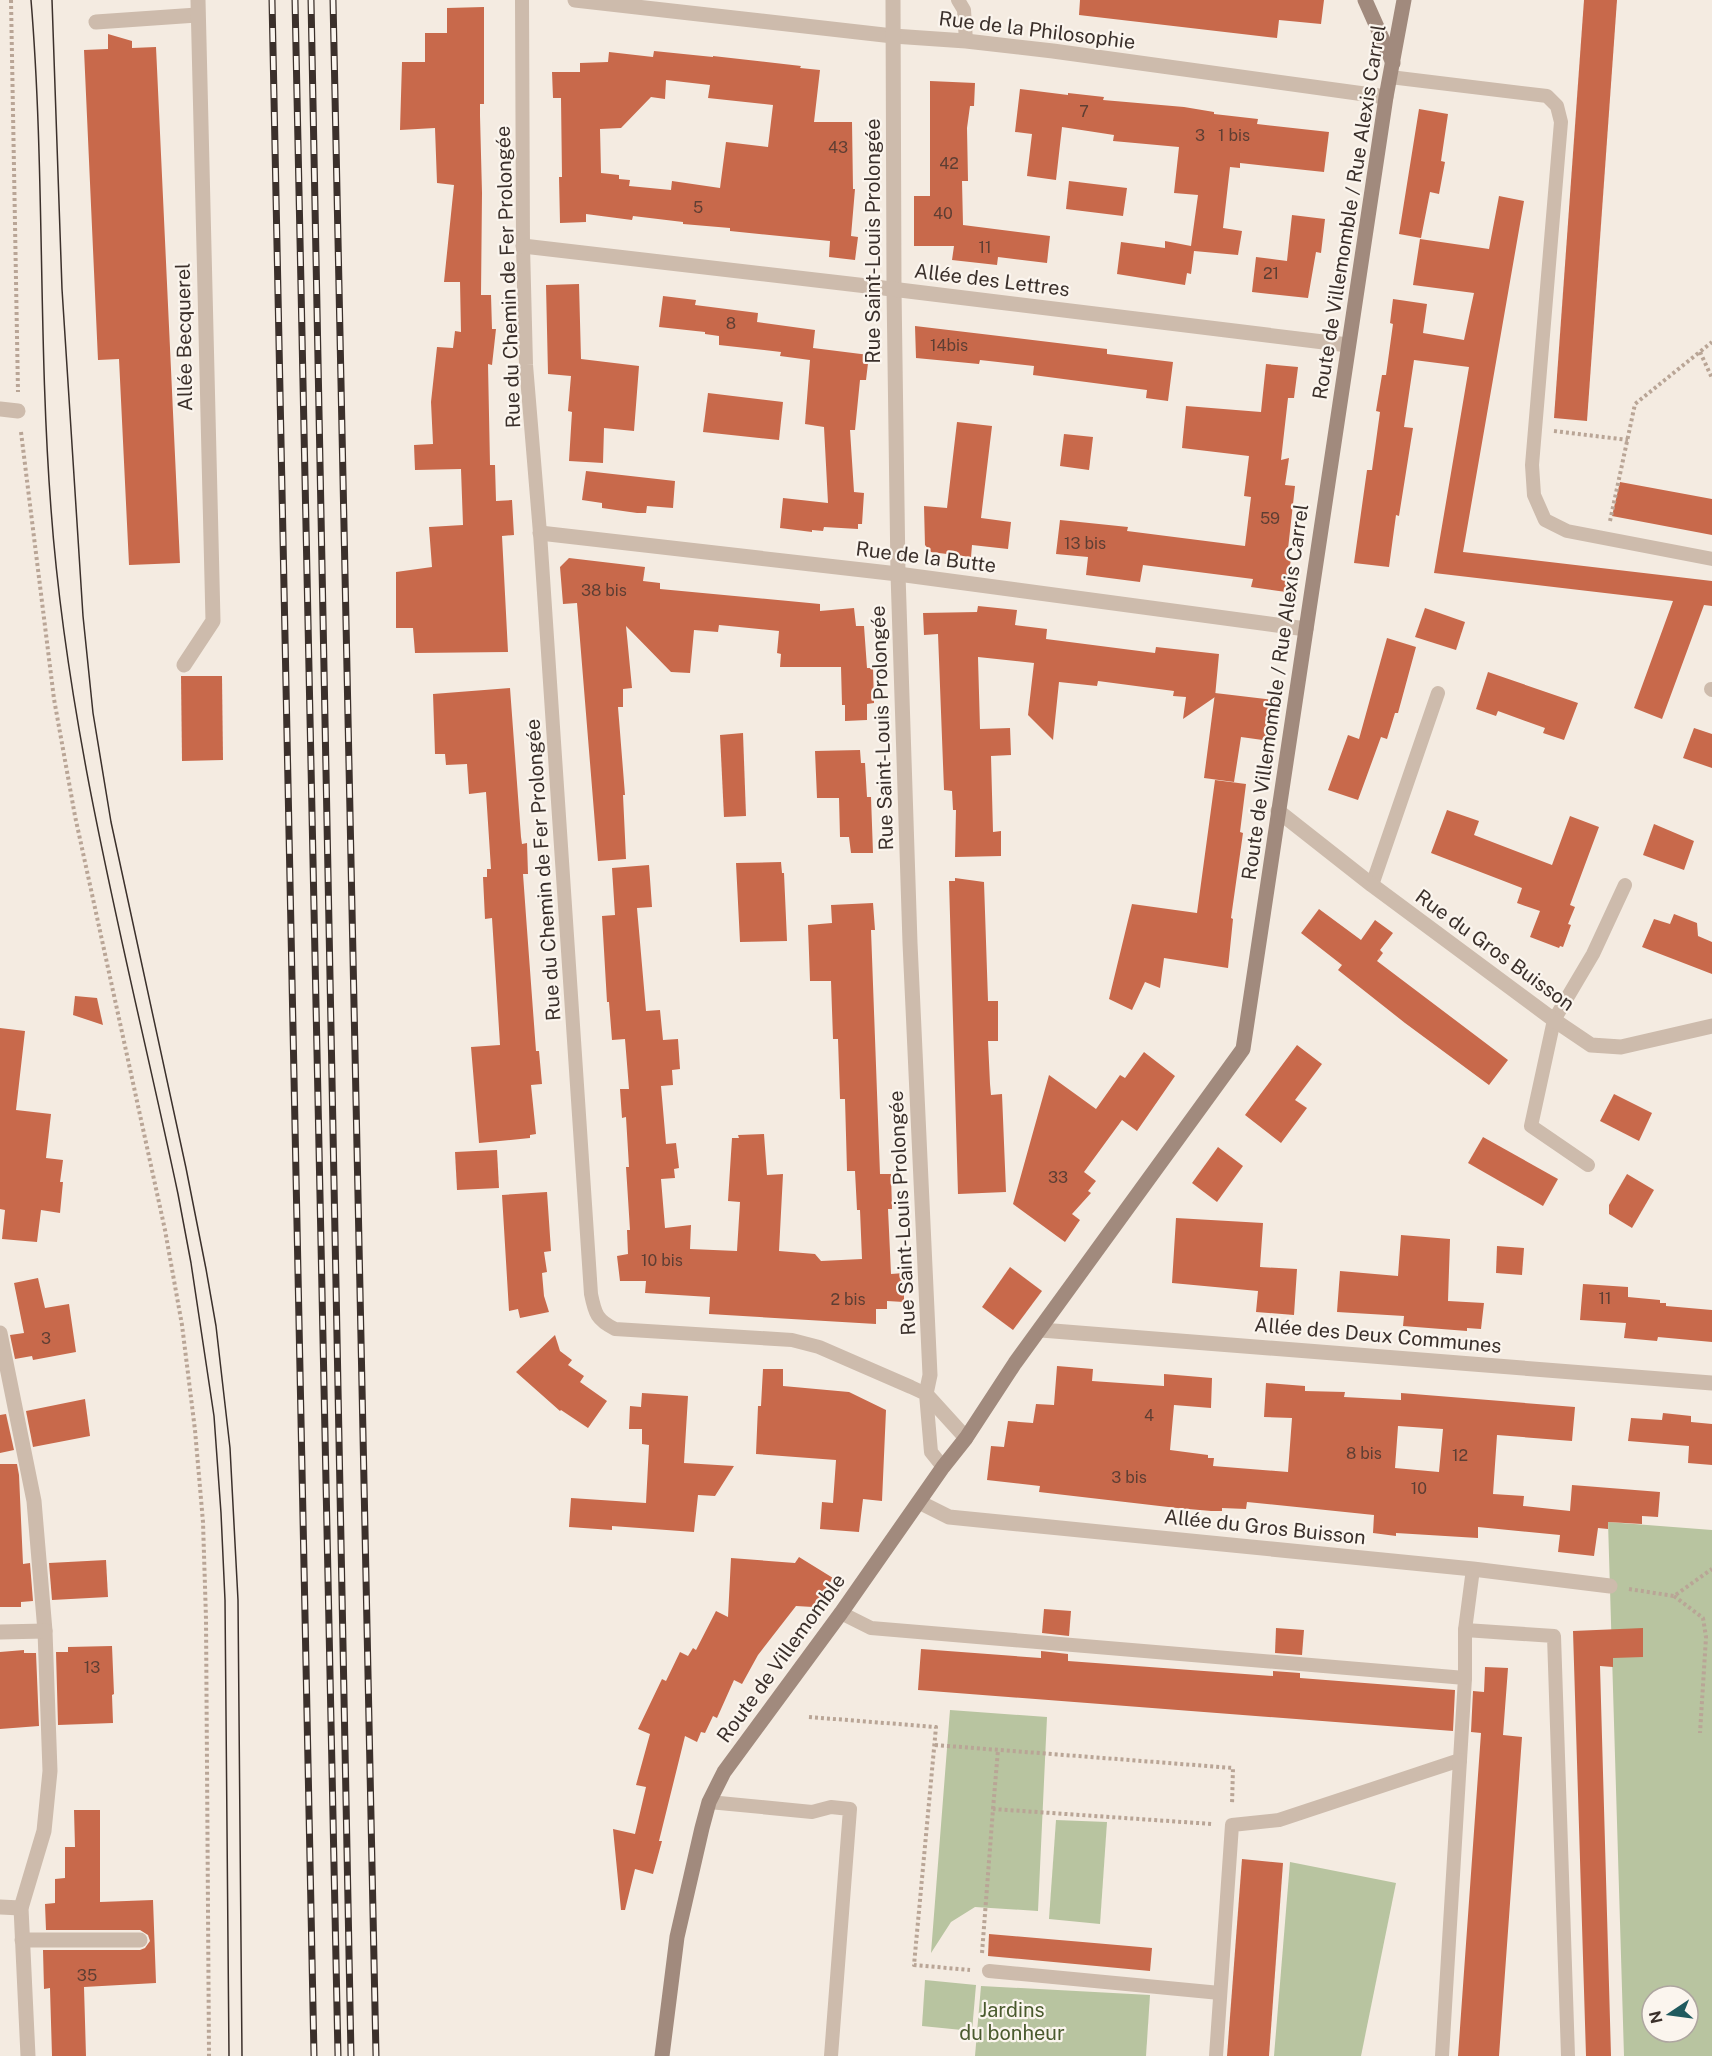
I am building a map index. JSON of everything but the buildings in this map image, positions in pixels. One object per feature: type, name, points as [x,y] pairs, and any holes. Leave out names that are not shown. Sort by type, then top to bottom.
[{"type":"street","name":"Rue de la Philosophie","points":[[575,0],[893,36],[966,41],[1064,52],[1386,96]]},
{"type":"street","name":"Rue Saint-Louis Prolongée","points":[[893,0],[898,574],[910,943],[930,1375],[926,1394]]},
{"type":"street","points":[[1365,0],[1391,70]]},
{"type":"street","name":"Route de Villemomble / Rue Alexis Carrel","points":[[1041,1330],[1243,1049],[1386,96],[1404,0]]},
{"type":"street","points":[[96,22],[198,8]]},
{"type":"street","name":"Allée Becquerel","points":[[184,664],[213,621],[198,8]]},
{"type":"street","name":"Allée des Lettres","points":[[523,246],[1348,345]]},
{"type":"street","points":[[0,409],[18,411]]},
{"type":"street","name":"Rue de la Butte","points":[[540,532],[898,574],[1306,629]]},
{"type":"street","name":"Rue du Gros Buisson","points":[[1278,811],[1372,885],[1591,1045],[1621,1047],[1712,1026]]},
{"type":"street","name":"Allée des Deux Communes","points":[[1041,1330],[1712,1383]]},
{"type":"street","name":"Route de Villemomble","points":[[662,2056],[677,1937],[702,1828],[710,1802],[724,1772],[841,1613],[943,1467],[966,1438],[1015,1363],[1041,1330]]},
{"type":"street","points":[[0,1333],[6,1386],[34,1500],[45,1631],[50,1771],[44,1831],[21,1908],[28,2056]]},
{"type":"street","points":[[926,1394],[966,1438]]},
{"type":"street","name":"Allée du Gros Buisson","points":[[919,1502],[949,1517],[1473,1569],[1610,1586]]},
{"type":"street","points":[[0,1632],[45,1631]]},
{"type":"street","points":[[0,1907],[21,1908]]},
{"type":"street","points":[[22,1940],[140,1940]]},
{"type":"lane","name":"Rue du Chemin de Fer Prolongée","points":[[522,0],[526,365],[540,532],[594,1312],[603,1323],[615,1329],[792,1340],[819,1347],[926,1394]]},
{"type":"lane","points":[[958,0],[964,10],[966,41]]},
{"type":"lane","points":[[1391,70],[1547,96],[1557,106],[1562,122],[1532,465],[1534,495],[1545,520],[1567,531],[1712,559]]},
{"type":"lane","points":[[1372,885],[1437,693]]},
{"type":"lane","points":[[1588,1165],[1531,1126],[1554,1020],[1593,954],[1625,885]]},
{"type":"lane","points":[[926,1394],[931,1452],[943,1467]]},
{"type":"lane","points":[[1442,2056],[1465,1678],[1465,1630],[1473,1569]]},
{"type":"lane","points":[[841,1613],[872,1628],[1465,1678]]},
{"type":"lane","points":[[1465,1630],[1554,1636],[1568,2056]]},
{"type":"lane","points":[[1216,2056],[1232,1825],[1279,1821],[1460,1760]]},
{"type":"lane","points":[[710,1802],[812,1812],[831,1807],[850,1809],[831,2056]]},
{"type":"lane","points":[[984,1967],[1220,1993]]},
{"type":"path","points":[[10,0],[18,411],[40,593],[56,710],[75,816],[165,1230],[187,1360],[202,1522],[206,1619],[209,2056]]},
{"type":"path","points":[[1606,538],[1635,404],[1712,342]]},
{"type":"path","points":[[1700,351],[1712,378]]},
{"type":"path","points":[[1535,429],[1628,440]]},
{"type":"path","points":[[1674,1596],[1712,1569]]},
{"type":"path","points":[[1610,1586],[1674,1596],[1703,1617],[1706,1637],[1700,1733]]},
{"type":"path","points":[[809,1717],[936,1727],[914,1965],[984,1967],[998,1750]]},
{"type":"path","points":[[935,1745],[1233,1768],[1232,1825],[993,1809]]},
{"type":"green space","points":[[1608,1522],[1712,1530],[1712,2056],[1624,2056]]},
{"type":"green space","points":[[950,1710],[1047,1717],[1038,1911],[975,1907],[951,1922],[931,1953]]},
{"type":"green space","points":[[1056,1820],[1107,1822],[1100,1924],[1049,1919]]},
{"type":"green space","points":[[1290,1862],[1396,1883],[1361,2056],[1274,2056]]},
{"type":"green space","points":[[925,1980],[976,1985],[972,2031],[922,2026]]},
{"type":"green space","name":"Jardins du bonheur","points":[[981,1986],[1150,1995],[1146,2056],[975,2056]]},
{"type":"tram line","points":[[31,0],[38,127],[47,446],[59,596],[86,768],[121,939],[178,1194],[214,1416],[225,1600],[229,2056]]},
{"type":"tram line","points":[[52,0],[62,289],[83,616],[93,713],[111,822],[206,1269],[216,1326],[230,1448],[238,1600],[242,2056]]},
{"type":"railway","points":[[272,0],[314,2056]]},
{"type":"railway","points":[[295,0],[338,2056]]},
{"type":"railway","points":[[311,0],[351,2056]]},
{"type":"railway","points":[[333,0],[376,2056]]}]
